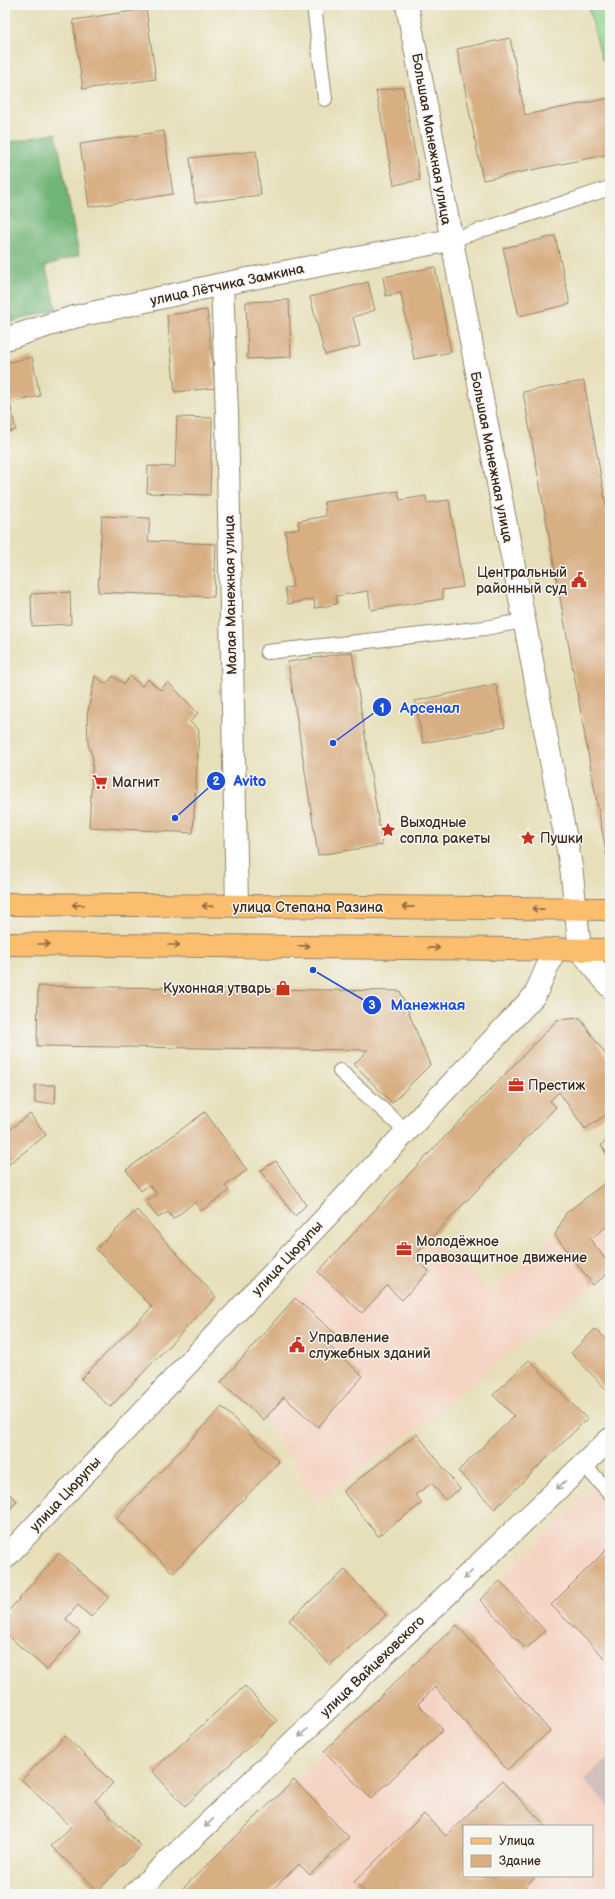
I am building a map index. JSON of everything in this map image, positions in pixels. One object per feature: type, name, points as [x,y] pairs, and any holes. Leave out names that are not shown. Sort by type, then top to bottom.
[{"type":"main road","name":"улица Степана Разина","points":[[5,904],[577,910],[610,909]]},
{"type":"main road","points":[[5,944],[610,950]]},
{"type":"street","name":"Большая Манежная улица","points":[[407,5],[571,866],[577,910],[580,950]]},
{"type":"street","name":"улица Лётчика Замкина","points":[[5,340],[74,317],[222,284],[451,240]]},
{"type":"street","name":"Малая Манежная улица","points":[[222,284],[227,415],[237,906]]},
{"type":"street","name":"улица Цюрупы","points":[[5,1558],[535,995],[555,949]]},
{"type":"street","points":[[580,950],[610,987]]},
{"type":"street","name":"улица Вайцеховского","points":[[134,1894],[610,1439]]},
{"type":"lane","points":[[314,5],[325,99]]},
{"type":"lane","points":[[451,240],[610,188]]},
{"type":"lane","points":[[267,652],[484,628],[523,620]]},
{"type":"lane","points":[[340,1071],[406,1131]]},
{"type":"lane","points":[[583,1464],[610,1492]]},
{"type":"shaded area","points":[[610,1179],[610,1282],[605,1276],[424,1423],[315,1504],[292,1460],[264,1420],[221,1382],[318,1272],[388,1196],[491,1292],[555,1235],[566,1213]]},
{"type":"shaded area","points":[[610,1469],[610,1756],[584,1779],[610,1808],[610,1894],[177,1894],[457,1625]]},
{"type":"shaded area","points":[[610,1756],[610,1808],[584,1779]]},
{"type":"green space","points":[[588,5],[610,5],[610,59],[602,60]]},
{"type":"green space","points":[[56,133],[79,255],[45,266],[57,309],[5,324],[5,143]]},
{"type":"building","points":[[146,9],[156,79],[83,89],[73,20]]},
{"type":"building","points":[[510,38],[525,115],[610,98],[610,154],[483,180],[457,49]]},
{"type":"building","points":[[403,87],[420,180],[394,185],[376,91]]},
{"type":"building","points":[[164,131],[173,194],[89,207],[80,144]]},
{"type":"building","points":[[256,151],[261,195],[195,203],[190,158]]},
{"type":"building","points":[[555,236],[570,304],[519,316],[503,248]]},
{"type":"building","points":[[435,267],[451,352],[414,359],[401,293],[386,296],[383,277]]},
{"type":"building","points":[[368,282],[375,310],[353,317],[360,346],[325,355],[310,297]]},
{"type":"building","points":[[289,300],[291,357],[248,359],[246,302]]},
{"type":"building","points":[[207,310],[215,388],[175,392],[167,315]]},
{"type":"building","points":[[32,357],[40,396],[10,403],[16,430],[5,433],[5,363]]},
{"type":"building","points":[[584,381],[610,528],[610,858],[607,858],[523,392]]},
{"type":"building","points":[[177,417],[212,418],[210,495],[147,493],[148,466],[175,467]]},
{"type":"building","points":[[398,491],[400,500],[426,496],[427,503],[449,500],[463,587],[442,590],[443,599],[371,610],[368,591],[336,596],[337,604],[315,608],[314,599],[288,604],[285,588],[293,587],[285,531],[299,529],[298,521],[326,516],[324,502]]},
{"type":"building","points":[[102,516],[150,518],[148,541],[216,544],[214,597],[98,592]]},
{"type":"building","points":[[70,592],[71,624],[32,626],[31,594]]},
{"type":"building","points":[[352,652],[382,845],[318,855],[288,662]]},
{"type":"building","points":[[95,676],[106,684],[113,676],[124,684],[130,676],[142,686],[148,679],[160,690],[168,682],[198,713],[190,722],[199,730],[193,833],[89,827],[93,758],[88,744],[87,716]]},
{"type":"building","points":[[496,684],[505,727],[423,743],[415,701]]},
{"type":"building","points":[[38,986],[400,991],[430,1065],[392,1103],[354,1064],[368,1050],[37,1046]]},
{"type":"building","points":[[580,1018],[610,1061],[610,1112],[585,1129],[559,1092],[550,1101],[556,1107],[414,1256],[429,1271],[402,1300],[387,1286],[362,1313],[318,1272],[388,1196],[557,1020]]},
{"type":"building","points":[[35,1085],[56,1085],[55,1103],[35,1103]]},
{"type":"building","points":[[205,1112],[247,1170],[225,1186],[229,1191],[201,1211],[195,1202],[173,1219],[168,1212],[158,1218],[146,1202],[157,1194],[149,1185],[141,1191],[126,1170]]},
{"type":"building","points":[[30,1114],[46,1135],[5,1167],[5,1133]]},
{"type":"building","points":[[610,1138],[610,1158],[601,1145]]},
{"type":"building","points":[[276,1161],[306,1205],[295,1216],[260,1171]]},
{"type":"building","points":[[610,1179],[610,1224],[590,1239],[610,1265],[610,1272],[593,1285],[555,1235],[566,1213]]},
{"type":"building","points":[[137,1210],[216,1297],[110,1407],[81,1379],[152,1307],[96,1249]]},
{"type":"building","points":[[295,1298],[337,1335],[328,1345],[363,1376],[318,1427],[284,1397],[264,1420],[221,1382]]},
{"type":"building","points":[[595,1329],[610,1342],[610,1393],[571,1353]]},
{"type":"building","points":[[529,1360],[587,1419],[495,1509],[458,1471],[514,1416],[493,1395]]},
{"type":"building","points":[[222,1407],[279,1462],[173,1573],[116,1518]]},
{"type":"building","points":[[417,1434],[460,1489],[445,1500],[432,1483],[415,1495],[422,1503],[378,1536],[343,1491]]},
{"type":"building","points":[[5,1490],[17,1501],[5,1515]]},
{"type":"building","points":[[610,1546],[610,1663],[551,1605]]},
{"type":"building","points":[[59,1553],[109,1597],[91,1617],[78,1605],[66,1619],[80,1632],[47,1670],[5,1633],[5,1615]]},
{"type":"building","points":[[345,1570],[386,1615],[330,1665],[289,1620]]},
{"type":"building","points":[[500,1581],[545,1631],[526,1649],[480,1600]]},
{"type":"building","points":[[457,1625],[550,1731],[507,1770],[435,1687],[418,1704],[443,1730],[371,1799],[324,1751],[413,1665]]},
{"type":"building","points":[[245,1686],[277,1721],[185,1806],[152,1771]]},
{"type":"building","points":[[65,1736],[113,1783],[95,1801],[141,1846],[98,1891],[51,1846],[71,1827],[22,1780]]},
{"type":"building","points":[[294,1780],[349,1837],[310,1875],[299,1864],[268,1894],[177,1894]]},
{"type":"building","points":[[502,1781],[545,1825],[463,1825],[463,1877],[535,1877],[518,1894],[363,1894],[365,1892],[354,1882],[424,1814],[446,1836]]},
{"type":"place","name":"Центральный районный суд","points":[[579,580]]},
{"type":"place","name":"Арсенал","points":[[333,743]]},
{"type":"place","name":"Магнит","points":[[100,782]]},
{"type":"place","name":"Avito","points":[[175,818]]},
{"type":"place","name":"Выходные сопла ракеты","points":[[388,830]]},
{"type":"place","name":"Пушки","points":[[528,838]]},
{"type":"place","name":"Манежная","points":[[313,970]]},
{"type":"place","name":"Кухонная утварь","points":[[283,988]]},
{"type":"place","name":"Престиж","points":[[516,1085]]},
{"type":"place","name":"Молодёжное правозащитное движение","points":[[404,1249]]},
{"type":"place","name":"Управление служебных зданий","points":[[297,1345]]}]
